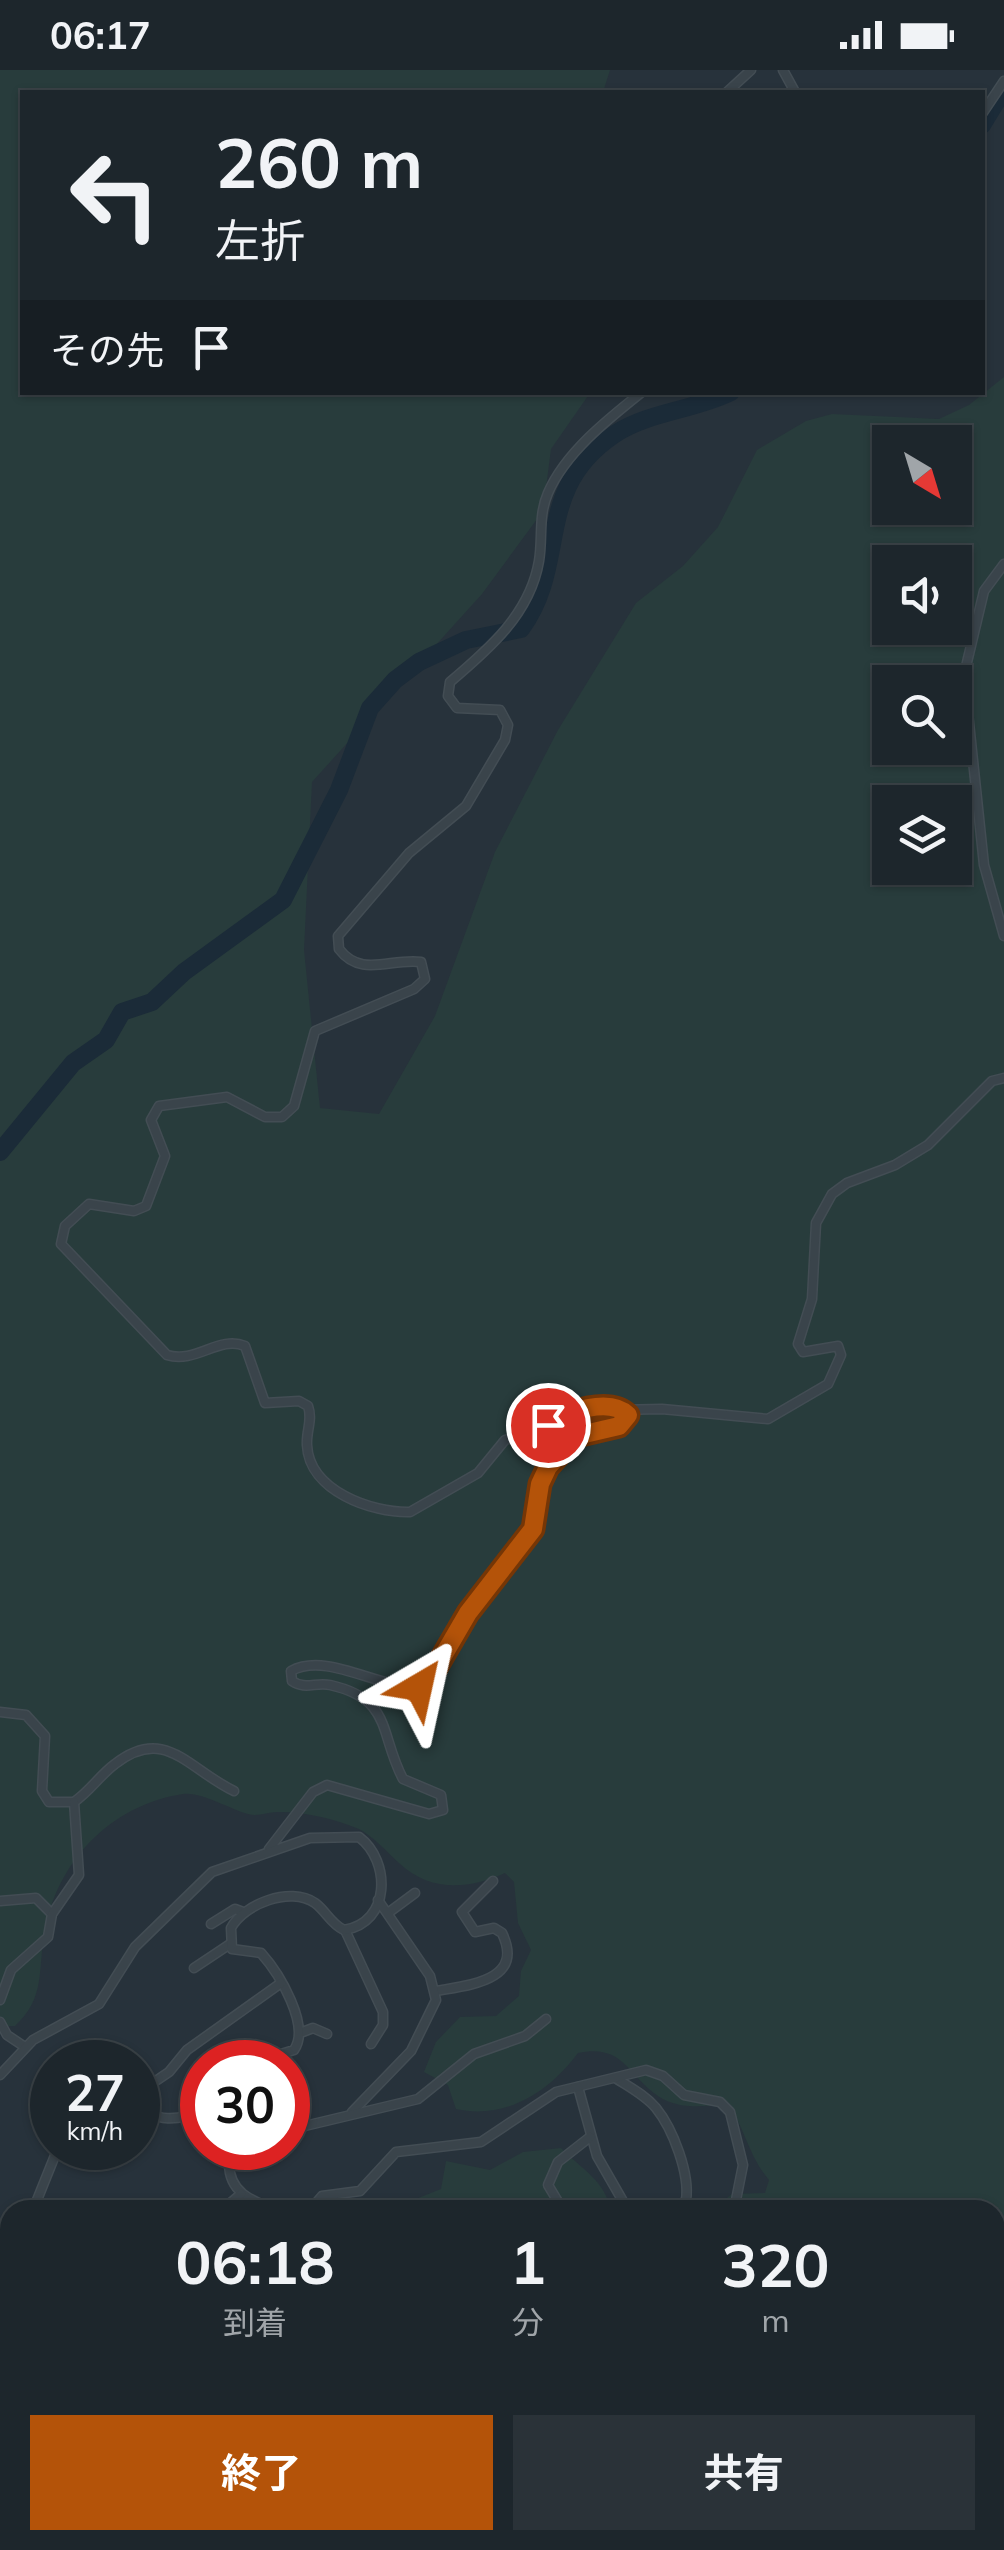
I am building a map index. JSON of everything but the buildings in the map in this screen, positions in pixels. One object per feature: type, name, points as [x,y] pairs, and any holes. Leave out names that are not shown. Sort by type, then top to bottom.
[{"type":"street","points":[[729,90],[752,70]]},
{"type":"street","points":[[985,110],[1004,81]]},
{"type":"street","points":[[639,395],[582,446],[556,478],[541,510],[539,562],[515,618],[500,640],[450,682],[448,696],[456,708],[500,710],[508,726],[505,740],[466,806],[410,853],[338,936],[341,952],[353,963],[368,966],[421,962],[425,979],[414,988],[315,1031],[294,1106],[282,1117],[265,1117],[226,1097],[159,1106],[150,1120],[166,1156],[146,1206],[134,1211],[89,1204],[65,1226],[61,1237],[79,1265],[168,1355],[191,1358],[228,1343],[245,1346],[266,1403],[294,1400],[308,1406],[307,1448],[328,1483],[346,1497],[376,1508],[402,1512],[420,1509],[478,1473],[505,1440],[539,1431],[569,1410],[662,1409],[768,1419],[821,1389],[839,1364],[840,1348],[805,1352],[798,1344],[812,1299],[814,1236],[822,1211],[847,1183],[894,1165],[928,1145],[992,1081],[1004,1078]]},
{"type":"street","points":[[1004,564],[984,592],[964,675],[984,866],[1004,936]]},
{"type":"street","points":[[269,1849],[313,1792],[327,1785],[429,1814],[442,1810],[442,1795],[403,1779],[382,1717],[366,1698],[323,1684],[300,1686],[292,1680],[291,1671],[312,1666],[358,1672],[402,1686],[424,1685],[468,1613],[533,1529],[542,1475],[576,1436],[624,1423],[624,1410]]},
{"type":"street","points":[[0,1712],[26,1715],[41,1729],[48,1749],[43,1796],[50,1802],[74,1802],[126,1756],[155,1745],[167,1747],[198,1772],[234,1791]]},
{"type":"street","points":[[0,2000],[16,1963],[48,1936],[52,1914],[79,1875],[74,1802]]},
{"type":"street","points":[[0,2076],[25,2047],[99,2004],[124,1960],[204,1878],[269,1849],[335,1834],[358,1837],[382,1866],[378,1900],[370,1918],[345,1930]]},
{"type":"street","points":[[436,1991],[494,1979],[504,1968],[507,1947],[502,1932],[494,1928],[475,1932],[462,1912],[493,1882]]},
{"type":"street","points":[[388,1913],[415,1892]]},
{"type":"street","points":[[0,1902],[36,1898],[52,1914]]},
{"type":"street","points":[[230,1944],[231,1928],[243,1912],[286,1898],[306,1899],[345,1930],[384,2012],[383,2025],[371,2044]]},
{"type":"street","points":[[350,2114],[421,2038],[435,2009],[436,1991],[378,1900]]},
{"type":"street","points":[[211,1924],[235,1909],[243,1912]]},
{"type":"street","points":[[194,1968],[230,1944]]},
{"type":"street","points":[[230,1944],[242,1954],[261,1953],[281,1983],[300,2034],[298,2040]]},
{"type":"street","points":[[160,2078],[188,2050],[281,1983]]},
{"type":"street","points":[[310,2124],[418,2099],[474,2054],[526,2036],[546,2020]]},
{"type":"street","points":[[0,2022],[8,2035],[25,2047]]},
{"type":"street","points":[[300,2034],[313,2028],[327,2034]]},
{"type":"street","points":[[319,2200],[322,2196],[360,2190],[396,2152],[481,2142],[548,2096],[655,2071],[684,2095],[725,2106],[743,2165],[736,2200]]},
{"type":"street","points":[[617,2079],[651,2102],[666,2126],[686,2179],[686,2200]]},
{"type":"street","points":[[578,2087],[590,2137],[603,2170],[622,2200]]},
{"type":"street","points":[[556,2200],[548,2178],[558,2162],[590,2137]]},
{"type":"street","points":[[37,2200],[49,2170]]},
{"type":"street","points":[[230,2170],[242,2194],[255,2200]]},
{"type":"street","points":[[234,2200],[242,2194]]},
{"type":"green space","points":[[0,70],[610,70],[604,90],[20,90],[20,395],[589,395],[551,449],[543,511],[482,594],[312,782],[304,950],[320,1108],[379,1114],[435,1016],[495,852],[558,730],[636,603],[683,566],[718,527],[757,450],[806,421],[832,414],[939,419],[985,395],[1004,377],[1004,2200],[724,2200],[732,2194],[765,2193],[769,2180],[728,2103],[675,2104],[658,2096],[615,2057],[593,2051],[578,2053],[554,2080],[525,2100],[492,2110],[456,2109],[448,2085],[424,2072],[436,2042],[460,2017],[496,2016],[519,1996],[521,1971],[531,1950],[518,1923],[514,1882],[505,1873],[464,1885],[437,1884],[411,1873],[365,1832],[319,1816],[277,1812],[252,1815],[183,1794],[157,1800],[110,1825],[90,1842],[60,1885],[44,1936],[36,1995],[15,2026],[0,2026]]},
{"type":"green space","points":[[561,2148],[598,2183],[608,2200],[413,2200],[441,2189],[446,2161],[490,2170],[523,2152]]},
{"type":"waterway","points":[[985,120],[1004,89]]},
{"type":"waterway","points":[[0,1152],[73,1063],[106,1040],[122,1012],[152,1002],[184,972],[283,900],[339,790],[370,708],[395,680],[419,662],[466,640],[521,629],[545,578],[562,502],[572,478],[589,455],[628,427],[723,395]]},
{"type":"route","points":[[419,1687],[429,1680],[468,1613],[533,1529],[542,1475],[548,1467],[576,1436],[619,1426],[628,1415],[619,1409],[569,1410],[548,1425]]}]
